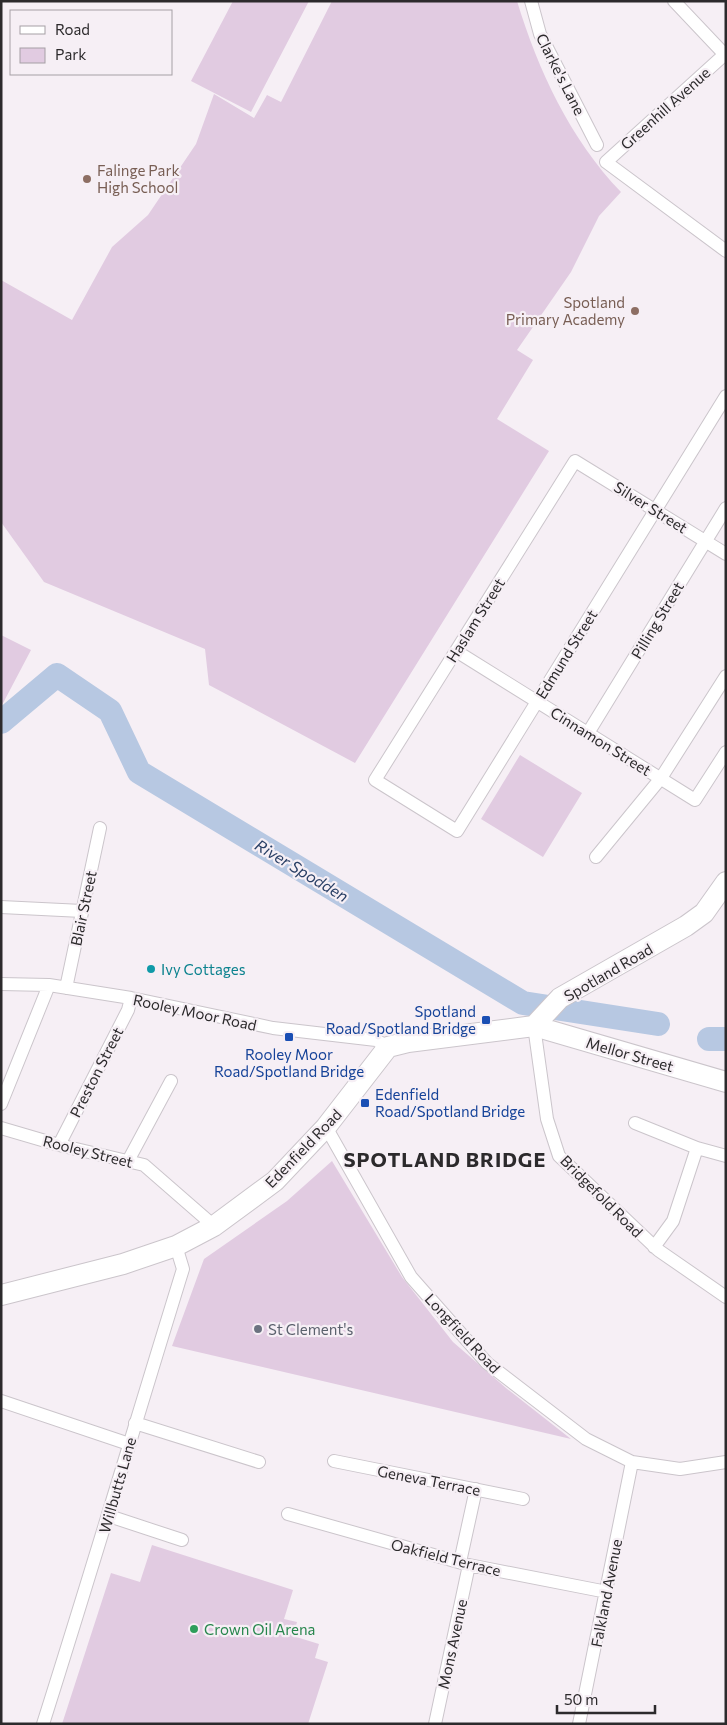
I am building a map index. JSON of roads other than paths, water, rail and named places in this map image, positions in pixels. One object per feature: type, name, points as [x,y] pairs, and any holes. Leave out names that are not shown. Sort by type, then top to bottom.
[{"type":"main road","name":"Spotland Road","points":[[538,1021],[560,998],[686,926],[704,913],[726,882]]},
{"type":"main road","points":[[388,1047],[408,1042],[538,1021]]},
{"type":"main road","name":"Mellor Street","points":[[538,1021],[726,1082]]},
{"type":"main road","name":"Edenfield Road","points":[[1,1295],[123,1264],[176,1246],[214,1226],[276,1181],[326,1127],[388,1047]]},
{"type":"street","name":"Clarke's Lane","points":[[531,1],[540,34],[597,145]]},
{"type":"street","points":[[674,1],[725,56]]},
{"type":"street","name":"Greenhill Avenue","points":[[725,56],[606,162],[726,251]]},
{"type":"street","name":"Edmund Street","points":[[376,780],[456,831],[726,396]]},
{"type":"street","name":"Silver Street","points":[[575,461],[726,554]]},
{"type":"street","name":"Haslam Street","points":[[376,780],[575,461]]},
{"type":"street","name":"Pilling Street","points":[[588,733],[726,508]]},
{"type":"street","name":"Cinnamon Street","points":[[456,651],[695,800],[726,752]]},
{"type":"street","points":[[596,857],[662,778],[726,676]]},
{"type":"street","name":"Blair Street","points":[[66,988],[100,828]]},
{"type":"street","points":[[1,907],[82,911]]},
{"type":"street","name":"Rooley Moor Road","points":[[1,984],[49,985],[132,998],[273,1028],[376,1040],[388,1047]]},
{"type":"street","points":[[1,1104],[49,985]]},
{"type":"street","name":"Preston Street","points":[[59,1145],[128,1010],[132,998]]},
{"type":"street","name":"Bridgefold Road","points":[[538,1021],[547,1119],[560,1156],[654,1247],[726,1297]]},
{"type":"street","points":[[128,1161],[171,1081]]},
{"type":"street","points":[[635,1123],[697,1148],[726,1156]]},
{"type":"street","name":"Longfield Road","points":[[326,1127],[411,1277],[487,1363],[586,1439],[632,1462],[680,1469],[726,1462]]},
{"type":"street","name":"Rooley Street","points":[[1,1128],[59,1145],[144,1165],[214,1226]]},
{"type":"street","points":[[654,1247],[673,1221],[697,1148]]},
{"type":"street","name":"Willbutts Lane","points":[[43,1724],[109,1516],[135,1423],[183,1269],[176,1246]]},
{"type":"street","points":[[1,1401],[129,1444]]},
{"type":"street","points":[[135,1423],[259,1462]]},
{"type":"street","name":"Geneva Terrace","points":[[334,1462],[523,1499]]},
{"type":"street","name":"Falkland Avenue","points":[[579,1724],[632,1462]]},
{"type":"street","name":"Mons Avenue","points":[[435,1724],[476,1489]]},
{"type":"street","name":"Oakfield Terrace","points":[[288,1514],[464,1563],[606,1592]]},
{"type":"street","points":[[109,1516],[182,1540]]},
{"type":"waterway","name":"River Spodden","points":[[1,722],[57,675],[110,711],[139,772],[523,1003],[658,1024]]},
{"type":"waterway","name":"River Spodden","points":[[709,1039],[726,1039]]},
{"type":"place","name":"Falinge Park High School","points":[[87,179]]},
{"type":"place","name":"Spotland Primary Academy","points":[[635,311]]},
{"type":"place","name":"Ivy Cottages","points":[[151,969]]},
{"type":"place","name":"Spotland Road/Spotland Bridge","points":[[486,1020]]},
{"type":"place","name":"Rooley Moor Road/Spotland Bridge","points":[[289,1037]]},
{"type":"place","name":"Edenfield Road/Spotland Bridge","points":[[365,1103]]},
{"type":"place","name":"St Clement's","points":[[258,1329]]},
{"type":"place","name":"Crown Oil Arena","points":[[194,1629]]},
{"type":"district","name":"SPOTLAND BRIDGE","points":[[445,1159]]}]
